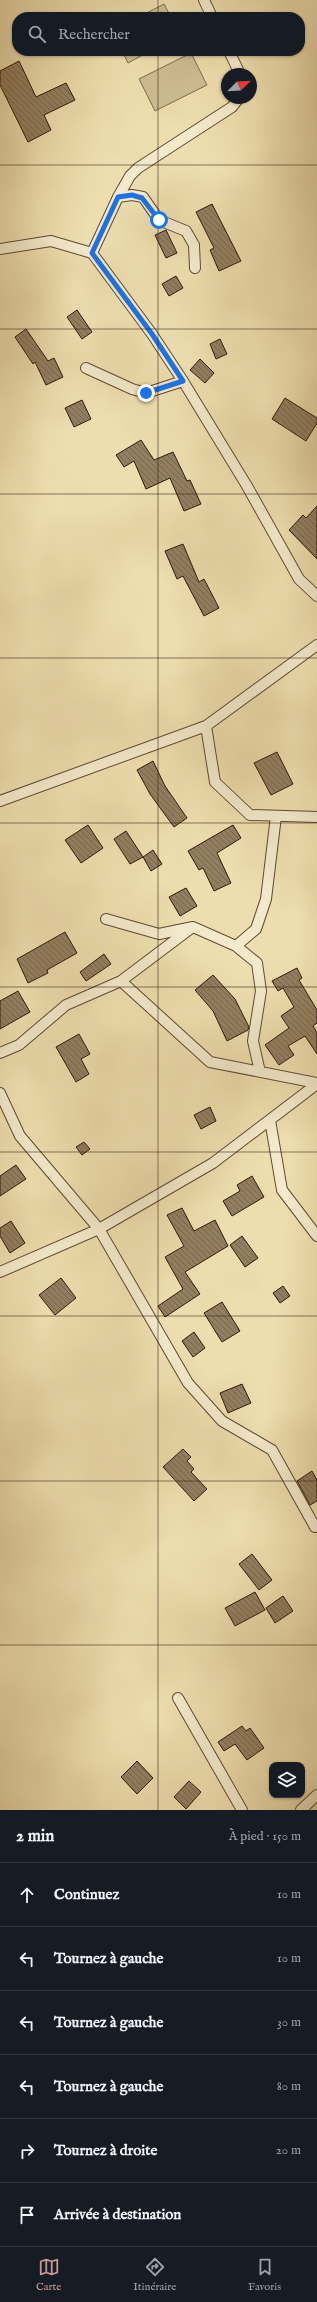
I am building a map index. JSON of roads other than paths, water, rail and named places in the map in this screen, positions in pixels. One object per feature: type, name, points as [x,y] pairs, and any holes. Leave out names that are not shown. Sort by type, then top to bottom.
[{"type":"street","points":[[204,0],[210,12]]},
{"type":"street","points":[[231,56],[237,68]]},
{"type":"street","points":[[92,253],[118,197],[130,176],[138,168],[232,107],[234,104]]},
{"type":"street","points":[[118,197],[132,195],[142,198],[159,220],[186,231],[194,245],[195,268]]},
{"type":"street","points":[[0,249],[51,241],[92,253],[152,334],[183,381],[247,486],[299,579],[317,596]]},
{"type":"street","points":[[86,368],[132,389],[146,393],[183,381]]},
{"type":"street","points":[[1,802],[206,726],[317,645]]},
{"type":"street","points":[[206,726],[215,782],[250,815],[317,816]]},
{"type":"street","points":[[236,946],[256,929],[266,899],[276,816]]},
{"type":"street","points":[[106,919],[159,934],[193,927],[236,946],[258,963],[262,991],[253,1041],[260,1072]]},
{"type":"street","points":[[0,1053],[19,1045],[66,1005],[121,981],[193,927]]},
{"type":"street","points":[[121,981],[210,1062],[317,1084]]},
{"type":"street","points":[[0,1272],[99,1229],[213,1163],[317,1084]]},
{"type":"street","points":[[0,1092],[20,1136],[99,1229],[188,1383],[222,1421],[272,1450],[315,1527],[317,1526]]},
{"type":"street","points":[[270,1120],[282,1190],[317,1236]]},
{"type":"street","points":[[178,1698],[242,1810]]},
{"type":"street","points":[[301,1810],[317,1795]]}]
